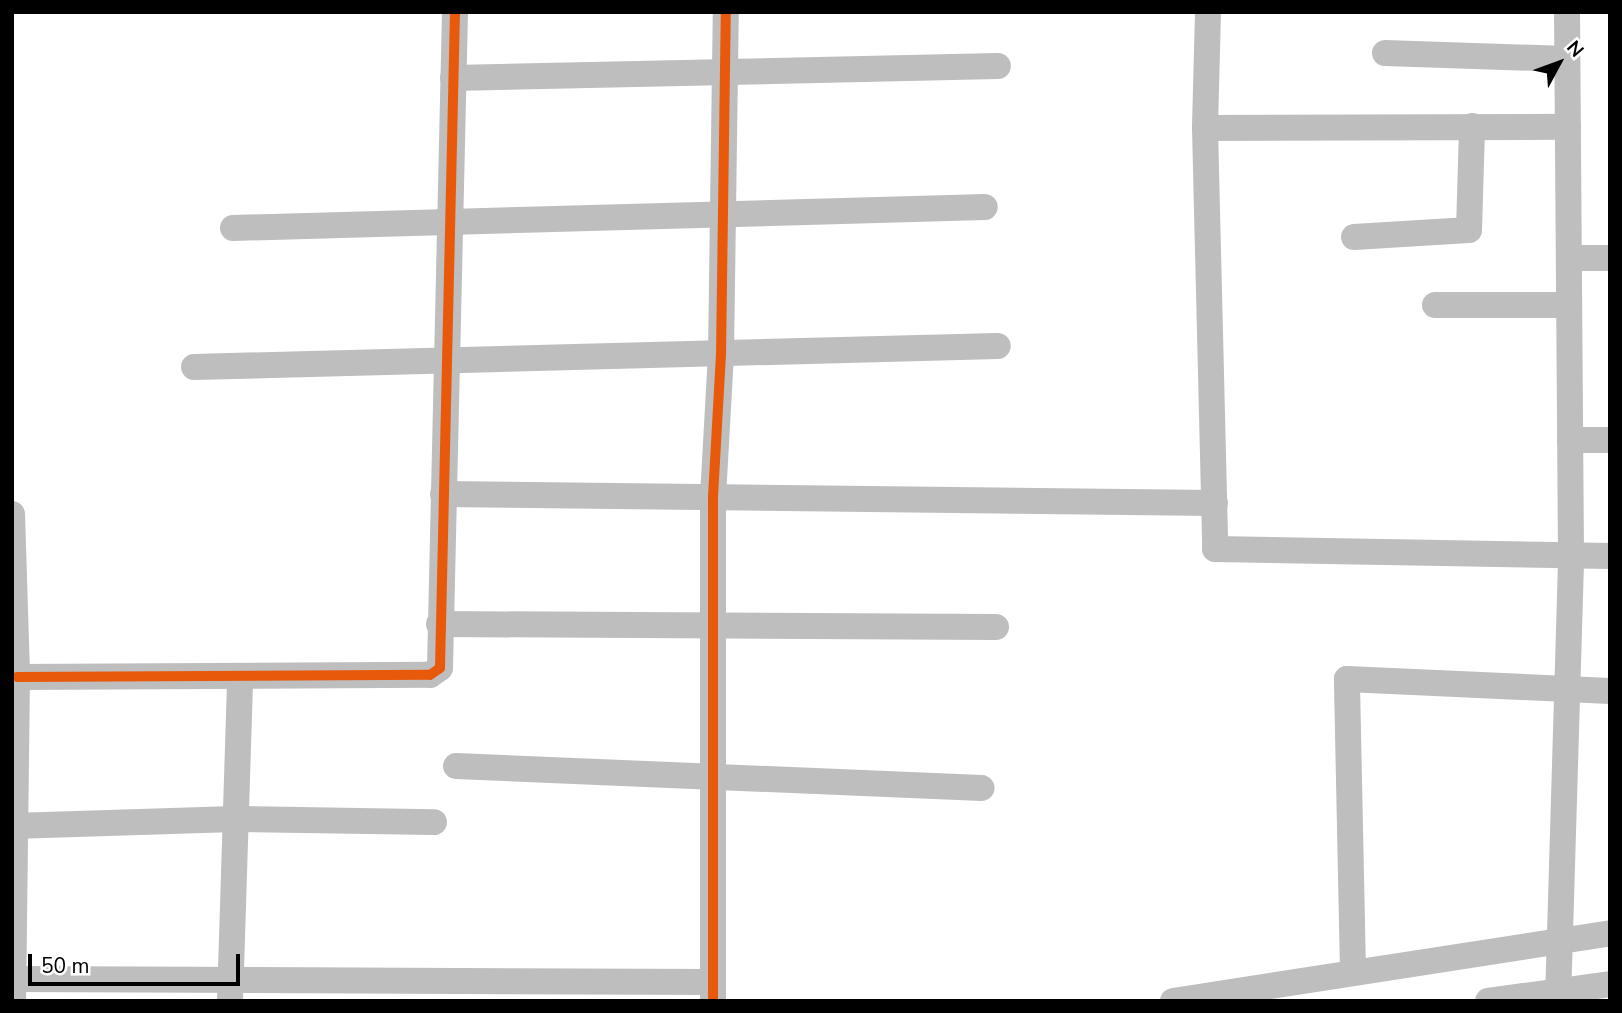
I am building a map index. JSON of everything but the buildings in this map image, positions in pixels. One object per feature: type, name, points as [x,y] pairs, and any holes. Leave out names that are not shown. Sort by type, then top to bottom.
[{"type":"street","points":[[17,677],[430,675],[440,668],[455,12]]},
{"type":"street","points":[[13,979],[230,989],[713,991],[713,497],[721,355],[726,12]]},
{"type":"street","points":[[1208,12],[1205,128],[1215,549],[1610,556]]},
{"type":"street","points":[[1558,995],[1571,555],[1567,12]]},
{"type":"street","points":[[1385,53],[1567,59]]},
{"type":"street","points":[[453,78],[998,66]]},
{"type":"street","points":[[1354,237],[1469,230],[1472,126]]},
{"type":"street","points":[[1205,128],[1568,127]]},
{"type":"street","points":[[233,228],[985,207]]},
{"type":"street","points":[[1569,258],[1610,258]]},
{"type":"street","points":[[1435,305],[1569,305]]},
{"type":"street","points":[[194,367],[998,346]]},
{"type":"street","points":[[1570,440],[1610,440]]},
{"type":"street","points":[[443,494],[1215,503]]},
{"type":"street","points":[[12,514],[13,624],[17,677],[13,826],[13,1001]]},
{"type":"street","points":[[439,624],[996,627]]},
{"type":"street","points":[[230,989],[240,676]]},
{"type":"street","points":[[1353,971],[1347,679],[1610,691]]},
{"type":"street","points":[[456,766],[982,788]]},
{"type":"street","points":[[13,826],[235,819],[434,822]]},
{"type":"street","points":[[1173,1001],[1610,933]]},
{"type":"street","points":[[1488,1001],[1558,995],[1610,984]]},
{"type":"cycle path","points":[[17,677],[430,675],[440,668],[455,12]]},
{"type":"cycle path","points":[[713,1001],[713,497],[721,355],[726,12]]}]
